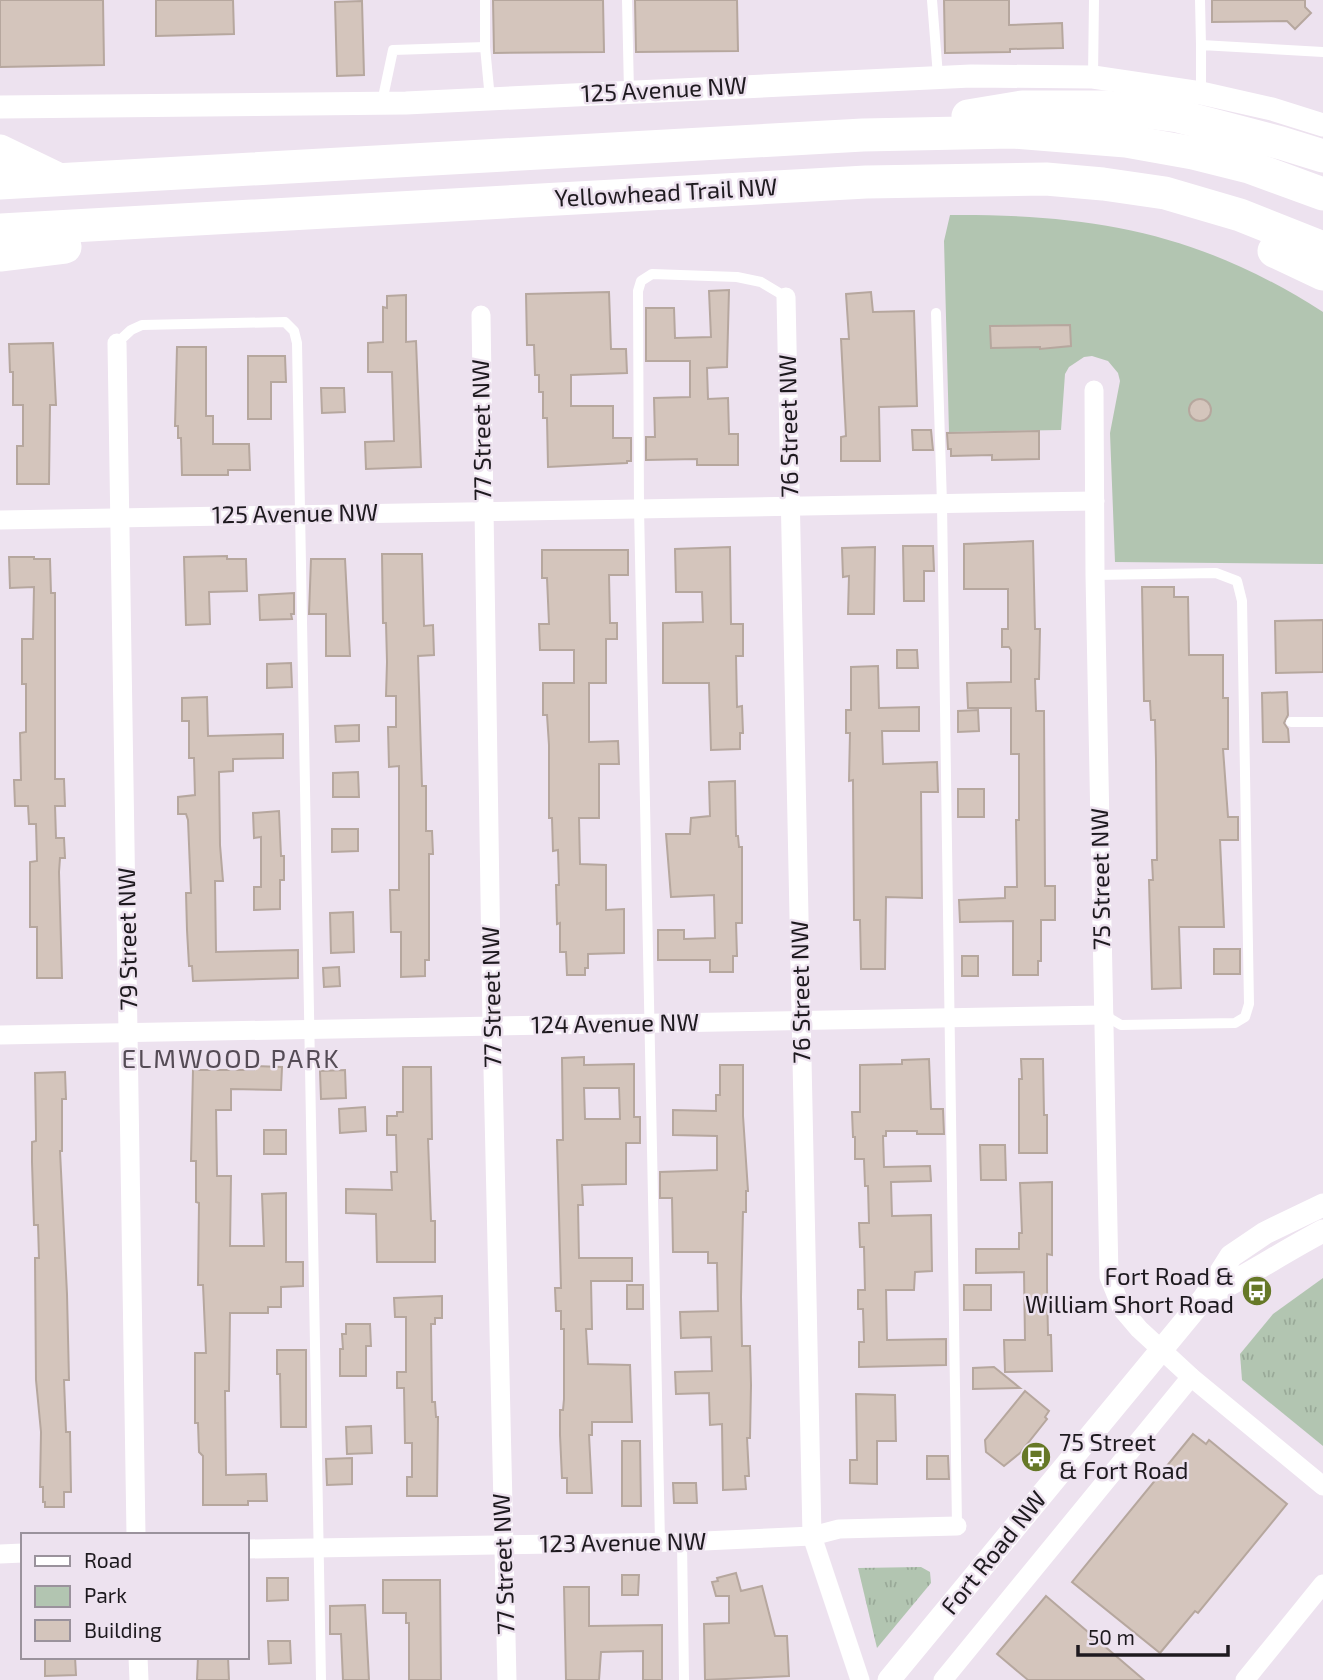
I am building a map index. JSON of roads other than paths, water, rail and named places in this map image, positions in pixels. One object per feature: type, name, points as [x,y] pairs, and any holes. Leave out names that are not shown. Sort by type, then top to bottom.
[{"type":"highway","points":[[863,135],[1022,107],[1107,107],[1178,117],[1323,156]]},
{"type":"highway","name":"Yellowhead Trail NW","points":[[0,183],[863,135],[1012,132],[1126,141],[1193,153],[1249,167],[1323,194]]},
{"type":"highway","points":[[0,151],[61,180]]},
{"type":"highway","name":"Yellowhead Trail NW","points":[[0,230],[866,181],[1046,179],[1165,193],[1240,215],[1323,248]]},
{"type":"highway","points":[[866,181],[1097,206],[1161,216],[1214,230],[1265,248],[1323,274]]},
{"type":"highway","points":[[0,255],[359,211]]},
{"type":"street","name":"125 Avenue NW","points":[[0,107],[382,103],[938,77],[1093,77],[1201,93],[1272,109],[1323,125]]},
{"type":"street","name":"76 Street NW","points":[[786,297],[812,1536],[860,1680]]},
{"type":"street","name":"77 Street NW","points":[[481,314],[492,1026],[507,1680]]},
{"type":"street","name":"79 Street NW","points":[[117,342],[136,1533]]},
{"type":"street","name":"75 Street NW","points":[[1094,390],[1094,575],[1109,1277],[1122,1309],[1161,1351],[1323,1486]]},
{"type":"street","name":"125 Avenue NW","points":[[0,520],[1095,501]]},
{"type":"street","name":"124 Avenue NW","points":[[0,1035],[1104,1015]]},
{"type":"street","name":"Fort Road NW","points":[[890,1680],[1205,1297],[1231,1256],[1265,1233],[1323,1205]]},
{"type":"street","name":"Fort Road NW","points":[[1205,1297],[1247,1276],[1275,1256],[1323,1231]]},
{"type":"street","points":[[943,1680],[1191,1377]]},
{"type":"street","name":"123 Avenue NW","points":[[248,1549],[660,1543],[812,1536],[839,1529],[957,1526]]},
{"type":"street","points":[[0,1553],[21,1553]]},
{"type":"street","points":[[1245,1680],[1323,1584]]},
{"type":"street","points":[[138,1659],[139,1680]]},
{"type":"lane","points":[[485,0],[485,47],[490,99]]},
{"type":"lane","points":[[626,0],[629,92]]},
{"type":"lane","points":[[932,0],[938,77]]},
{"type":"lane","points":[[1093,77],[1094,0]]},
{"type":"lane","points":[[1199,0],[1201,93]]},
{"type":"lane","points":[[1201,46],[1323,52]]},
{"type":"lane","points":[[382,103],[393,50],[485,47]]},
{"type":"lane","points":[[660,1543],[648,1023],[638,291],[641,281],[652,274],[737,277],[761,282],[786,297]]},
{"type":"lane","points":[[936,313],[942,504],[957,1526]]},
{"type":"lane","points":[[117,342],[142,325],[285,322],[294,331],[298,343],[321,1680]]},
{"type":"lane","points":[[1094,575],[1216,573],[1237,580],[1242,601],[1249,1004],[1245,1017],[1235,1023],[1121,1025],[1104,1015]]},
{"type":"lane","points":[[1291,722],[1323,722]]},
{"type":"lane","points":[[682,1542],[684,1680]]},
{"type":"place","name":"Fort Road & William Short Road","points":[[1257,1291]]},
{"type":"place","name":"75 Street & Fort Road","points":[[1036,1457]]},
{"type":"district","name":"ELMWOOD PARK","points":[[231,1059]]}]
